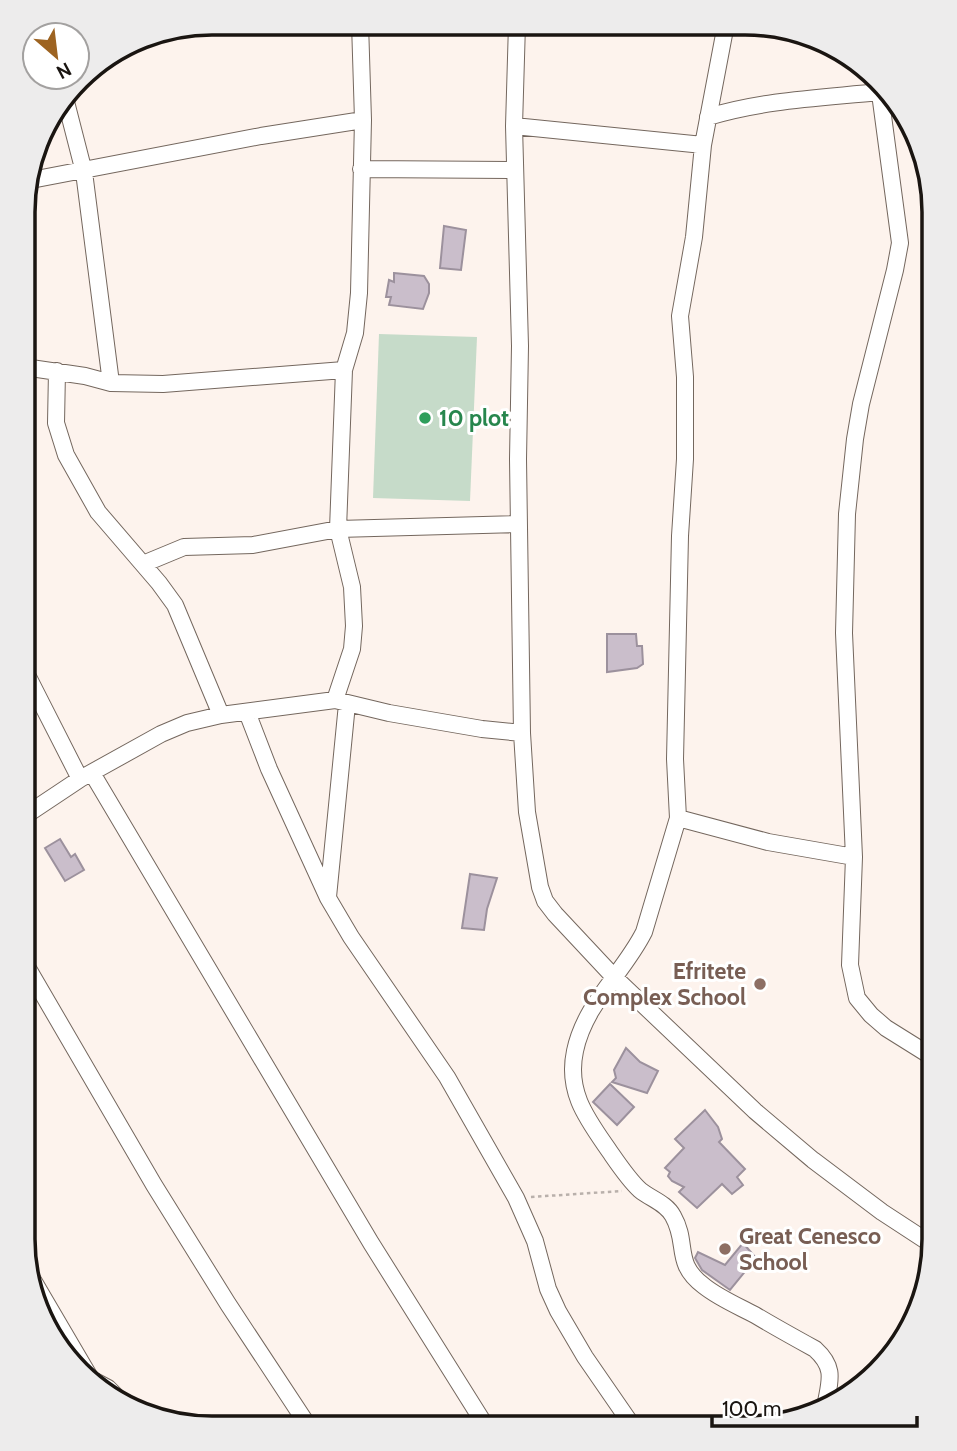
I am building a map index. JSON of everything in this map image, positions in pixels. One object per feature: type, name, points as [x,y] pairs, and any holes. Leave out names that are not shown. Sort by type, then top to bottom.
[{"type":"street","points":[[328,898],[341,702],[352,649],[355,608],[338,529],[344,370],[358,315],[363,120],[360,35]]},
{"type":"street","points":[[517,35],[514,126],[519,319],[518,524],[522,733],[527,812],[540,887],[545,901],[555,914],[613,976],[755,1111],[813,1160],[922,1238]]},
{"type":"street","points":[[724,35],[703,145],[694,237],[680,316],[685,377],[685,459],[680,536],[675,759],[678,818],[644,932],[636,948],[593,1006],[583,1027],[575,1052],[573,1083],[582,1112],[615,1159],[639,1189],[660,1202],[672,1214],[679,1231],[687,1270],[704,1286],[815,1349],[830,1367],[827,1395]]},
{"type":"street","points":[[708,117],[769,102],[872,90]]},
{"type":"street","points":[[881,99],[900,243],[861,404],[847,514],[844,645],[854,857],[850,965],[857,998],[886,1028],[922,1050]]},
{"type":"street","points":[[68,110],[84,172],[111,383]]},
{"type":"street","points":[[39,179],[261,136],[363,120]]},
{"type":"street","points":[[514,126],[703,145]]},
{"type":"street","points":[[360,169],[515,170]]},
{"type":"street","points":[[35,369],[58,371],[111,383],[163,384],[344,370]]},
{"type":"street","points":[[58,371],[55,424],[66,455],[98,512],[175,605],[220,715]]},
{"type":"street","points":[[143,564],[184,547],[253,545],[338,529],[518,524]]},
{"type":"street","points":[[35,688],[371,1243],[480,1416]]},
{"type":"street","points":[[35,809],[86,776],[161,734],[187,723],[220,715],[341,702],[449,724],[522,733]]},
{"type":"street","points":[[247,712],[269,769],[328,898],[351,937],[447,1077],[516,1198],[535,1241],[548,1289],[558,1311],[585,1357],[626,1416]]},
{"type":"street","points":[[678,818],[768,842],[854,857]]},
{"type":"street","points":[[35,981],[154,1185],[302,1416]]},
{"type":"street","points":[[53,1313],[73,1348]]},
{"type":"path","points":[[516,1198],[639,1189]]},
{"type":"green space","name":"10 plot","points":[[379,334],[477,337],[470,501],[373,498]]},
{"type":"building","points":[[444,226],[466,230],[461,270],[440,268]]},
{"type":"building","points":[[394,273],[424,276],[429,284],[429,293],[423,309],[389,305],[391,297],[386,297],[389,280],[394,282]]},
{"type":"building","points":[[607,634],[636,634],[637,646],[642,646],[643,664],[637,668],[607,672]]},
{"type":"building","points":[[60,839],[71,857],[75,854],[84,870],[65,881],[45,848]]},
{"type":"building","points":[[470,874],[497,878],[487,909],[484,930],[462,928]]},
{"type":"building","points":[[626,1048],[640,1062],[658,1071],[647,1093],[612,1082],[616,1078],[614,1070]]},
{"type":"building","points":[[610,1084],[634,1107],[617,1125],[593,1102]]},
{"type":"building","points":[[705,1110],[718,1127],[722,1139],[719,1142],[745,1169],[737,1177],[743,1185],[732,1194],[722,1184],[697,1208],[679,1192],[684,1187],[672,1181],[668,1176],[670,1172],[665,1168],[684,1148],[675,1139]]},
{"type":"building","points":[[743,1243],[756,1258],[730,1290],[702,1270],[695,1258],[698,1252],[725,1265]]},
{"type":"place","name":"10 plot","points":[[425,418]]},
{"type":"place","name":"Efritete Complex School","points":[[760,984]]},
{"type":"place","name":"Great Cenesco School","points":[[725,1249]]}]
